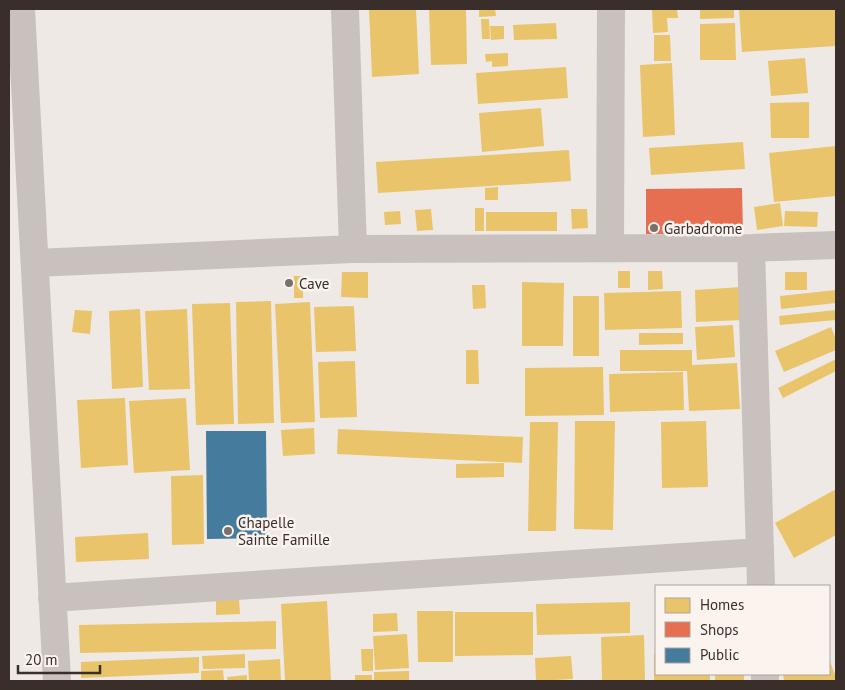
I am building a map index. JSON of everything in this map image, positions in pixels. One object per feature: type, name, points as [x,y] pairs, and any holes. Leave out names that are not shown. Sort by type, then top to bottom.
[{"type":"street","points":[[21,9],[57,681]]},
{"type":"street","points":[[345,9],[353,249]]},
{"type":"street","points":[[610,247],[611,9]]},
{"type":"street","points":[[35,263],[353,249],[751,248],[836,245]]},
{"type":"street","points":[[751,248],[761,585]]},
{"type":"street","points":[[52,598],[760,552]]},
{"type":"building: Homes","points":[[369,9],[416,9],[419,74],[372,77]]},
{"type":"building: Homes","points":[[429,9],[466,9],[467,64],[431,65]]},
{"type":"building: Homes","points":[[479,9],[495,9],[496,16],[479,17]]},
{"type":"building: Homes","points":[[652,9],[677,9],[678,18],[667,18],[668,32],[653,33]]},
{"type":"building: Homes","points":[[700,9],[734,9],[734,18],[700,19]]},
{"type":"building: Homes","points":[[739,9],[836,9],[836,46],[742,52]]},
{"type":"building: Homes","points":[[481,19],[489,19],[490,39],[482,39]]},
{"type":"building: Homes","points":[[556,23],[557,39],[514,40],[513,25]]},
{"type":"building: Homes","points":[[735,23],[736,60],[700,60],[700,24]]},
{"type":"building: Homes","points":[[490,26],[504,26],[504,39],[491,40]]},
{"type":"building: Homes","points":[[654,35],[670,35],[671,61],[654,61]]},
{"type":"building: Homes","points":[[508,53],[508,66],[492,67],[492,61],[486,62],[485,54]]},
{"type":"building: Homes","points":[[805,58],[808,93],[771,96],[768,61]]},
{"type":"building: Homes","points":[[672,63],[675,135],[643,137],[640,65]]},
{"type":"building: Homes","points":[[566,67],[568,98],[478,104],[476,73]]},
{"type":"building: Homes","points":[[809,102],[809,138],[771,138],[770,103]]},
{"type":"building: Homes","points":[[541,108],[544,146],[482,152],[479,113]]},
{"type":"building: Homes","points":[[743,142],[745,169],[651,175],[649,148]]},
{"type":"building: Homes","points":[[836,146],[836,196],[774,202],[769,153]]},
{"type":"building: Homes","points":[[569,150],[571,181],[378,193],[376,162]]},
{"type":"building: Homes","points":[[498,187],[498,200],[485,200],[485,188]]},
{"type":"building: Homes","points":[[780,203],[783,226],[757,230],[754,207]]},
{"type":"building: Homes","points":[[475,208],[484,208],[484,231],[475,231]]},
{"type":"building: Homes","points":[[431,209],[433,230],[417,231],[415,210]]},
{"type":"building: Homes","points":[[571,209],[587,209],[588,228],[572,229]]},
{"type":"building: Homes","points":[[400,211],[401,224],[385,225],[384,212]]},
{"type":"building: Homes","points":[[785,211],[818,212],[817,227],[784,226]]},
{"type":"building: Homes","points":[[486,212],[557,212],[557,231],[486,231]]},
{"type":"building: Homes","points":[[618,271],[630,271],[630,288],[618,288]]},
{"type":"building: Homes","points":[[648,271],[662,271],[663,289],[648,290]]},
{"type":"building: Homes","points":[[342,272],[368,272],[368,298],[341,297]]},
{"type":"building: Homes","points":[[785,272],[807,272],[807,290],[785,290]]},
{"type":"building: Homes","points":[[294,276],[303,276],[303,298],[294,298]]},
{"type":"building: Homes","points":[[522,282],[564,283],[563,346],[522,346]]},
{"type":"building: Homes","points":[[472,285],[485,285],[486,308],[473,309]]},
{"type":"building: Homes","points":[[742,287],[743,320],[696,322],[695,290]]},
{"type":"building: Homes","points":[[836,290],[836,303],[781,309],[780,296]]},
{"type":"building: Homes","points":[[681,291],[682,328],[605,330],[604,293]]},
{"type":"building: Homes","points":[[573,296],[599,296],[599,356],[573,356]]},
{"type":"building: Homes","points":[[271,301],[274,423],[238,424],[236,302]]},
{"type":"building: Homes","points":[[310,302],[315,422],[281,423],[275,304]]},
{"type":"building: Homes","points":[[230,303],[234,424],[196,425],[192,304]]},
{"type":"building: Homes","points":[[354,306],[356,351],[316,352],[314,307]]},
{"type":"building: Homes","points":[[140,309],[143,387],[112,389],[109,311]]},
{"type":"building: Homes","points":[[187,309],[190,389],[149,390],[145,311]]},
{"type":"building: Homes","points":[[75,310],[92,311],[90,334],[72,332]]},
{"type":"building: Homes","points":[[836,310],[836,320],[780,325],[779,316]]},
{"type":"building: Homes","points":[[733,325],[735,357],[697,360],[695,327]]},
{"type":"building: Homes","points":[[831,327],[836,339],[836,350],[784,372],[775,351]]},
{"type":"building: Homes","points":[[639,333],[683,333],[683,344],[639,345]]},
{"type":"building: Homes","points":[[466,350],[478,350],[479,384],[466,384]]},
{"type":"building: Homes","points":[[620,350],[692,350],[692,365],[737,363],[740,409],[689,411],[687,371],[620,371]]},
{"type":"building: Homes","points":[[836,359],[836,371],[783,398],[778,388]]},
{"type":"building: Homes","points":[[355,361],[357,417],[320,418],[318,362]]},
{"type":"building: Homes","points":[[603,367],[604,415],[525,416],[525,368]]},
{"type":"building: Homes","points":[[683,372],[684,410],[610,412],[609,374]]},
{"type":"building: Homes","points":[[125,398],[128,465],[81,468],[77,400]]},
{"type":"building: Homes","points":[[186,398],[190,470],[134,473],[129,401]]},
{"type":"building: Homes","points":[[575,421],[615,421],[613,530],[574,529]]},
{"type":"building: Homes","points":[[706,421],[708,487],[662,488],[661,422]]},
{"type":"building: Homes","points":[[530,422],[558,422],[556,531],[528,531]]},
{"type":"building: Homes","points":[[314,428],[315,454],[283,456],[281,430]]},
{"type":"building: Homes","points":[[338,429],[523,437],[522,463],[337,454]]},
{"type":"building: Homes","points":[[504,463],[504,477],[456,478],[456,464]]},
{"type":"building: Homes","points":[[203,475],[204,544],[172,545],[171,476]]},
{"type":"building: Homes","points":[[836,489],[836,535],[794,558],[775,523]]},
{"type":"building: Homes","points":[[148,533],[149,559],[76,562],[75,537]]},
{"type":"building: Homes","points":[[239,599],[240,614],[216,615],[216,600]]},
{"type":"building: Homes","points":[[327,601],[331,681],[285,681],[281,604]]},
{"type":"building: Homes","points":[[630,602],[630,633],[537,635],[536,604]]},
{"type":"building: Homes","points":[[417,611],[453,611],[453,662],[418,662]]},
{"type":"building: Homes","points":[[455,612],[533,612],[533,655],[455,656]]},
{"type":"building: Homes","points":[[397,613],[398,631],[373,632],[373,614]]},
{"type":"building: Homes","points":[[276,621],[276,649],[80,653],[79,625]]},
{"type":"building: Homes","points":[[407,634],[409,668],[375,670],[373,636]]},
{"type":"building: Homes","points":[[644,635],[645,681],[602,681],[601,637]]},
{"type":"building: Homes","points":[[361,649],[373,649],[373,671],[362,671]]},
{"type":"building: Homes","points":[[245,654],[245,668],[203,669],[202,656]]},
{"type":"building: Homes","points":[[654,654],[655,675],[710,675],[710,681],[654,681]]},
{"type":"building: Homes","points":[[571,656],[573,679],[536,681],[535,658]]},
{"type":"building: Homes","points":[[199,657],[199,673],[81,678],[81,662]]},
{"type":"building: Homes","points":[[280,659],[281,681],[249,681],[248,661]]},
{"type":"building: Homes","points":[[830,662],[836,677],[833,681],[784,681],[783,675],[830,675]]},
{"type":"building: Homes","points":[[223,670],[224,681],[201,681],[201,671]]},
{"type":"building: Homes","points":[[409,671],[409,681],[374,681],[374,672]]},
{"type":"building: Homes","points":[[247,675],[247,681],[228,681],[227,677]]},
{"type":"building: Homes","points":[[355,675],[372,675],[372,681],[355,681]]},
{"type":"building: Homes","points":[[715,675],[744,675],[744,681],[715,681]]},
{"type":"building: Shops","points":[[742,188],[743,234],[646,234],[646,189]]},
{"type":"building: Public","points":[[206,431],[266,431],[267,538],[207,539]]},
{"type":"place","name":"Garbadrome","points":[[654,228]]},
{"type":"place","name":"Cave","points":[[289,283]]},
{"type":"place","name":"Chapelle Sainte Famille","points":[[228,531]]}]
